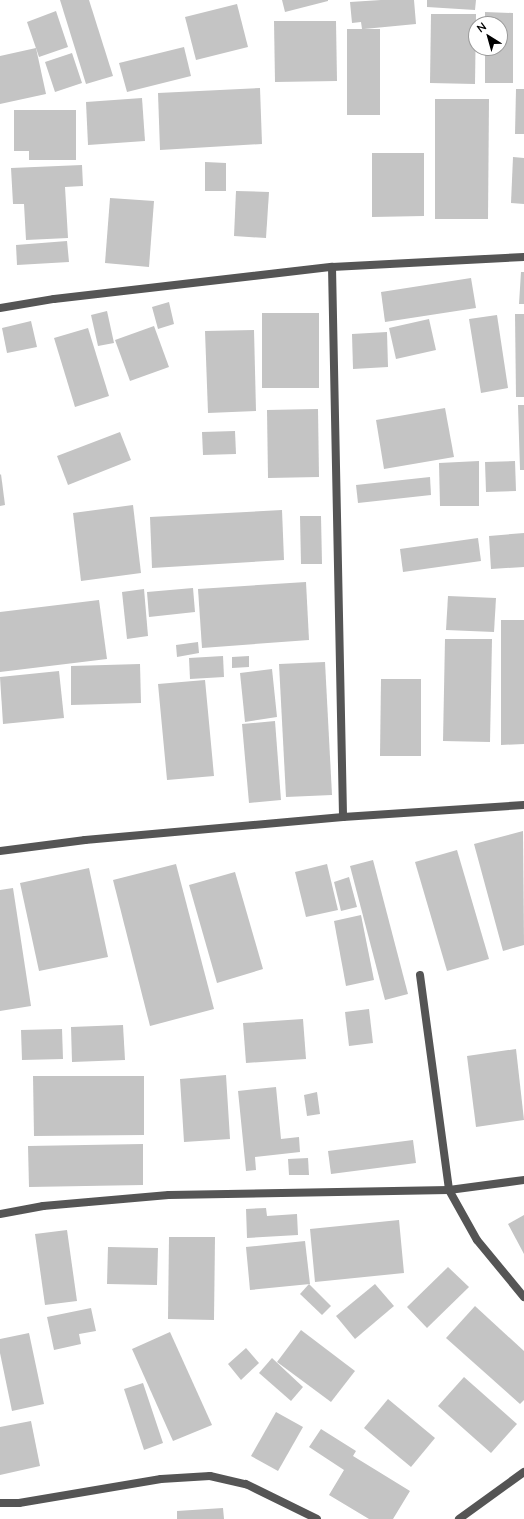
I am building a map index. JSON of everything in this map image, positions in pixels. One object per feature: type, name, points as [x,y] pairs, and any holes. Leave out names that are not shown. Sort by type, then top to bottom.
[{"type":"street","points":[[0,308],[54,299],[332,267],[524,257]]},
{"type":"street","points":[[332,267],[343,817]]},
{"type":"street","points":[[0,851],[85,840],[343,817],[524,805]]},
{"type":"street","points":[[420,975],[449,1190],[477,1240],[524,1297]]},
{"type":"street","points":[[0,1214],[43,1206],[169,1195],[449,1190],[524,1180]]},
{"type":"street","points":[[459,1519],[524,1472]]},
{"type":"street","points":[[0,1502],[19,1503],[161,1479],[210,1476],[246,1484],[317,1519]]},
{"type":"building","points":[[60,0],[89,0],[113,76],[86,84]]},
{"type":"building","points":[[282,0],[328,0],[328,1],[285,12]]},
{"type":"building","points":[[414,0],[416,24],[364,29],[380,29],[380,115],[347,115],[347,29],[362,29],[361,22],[352,23],[350,2]]},
{"type":"building","points":[[427,0],[476,0],[475,10],[427,7]]},
{"type":"building","points":[[237,4],[248,47],[196,60],[185,17]]},
{"type":"building","points":[[56,11],[68,47],[39,57],[27,22]]},
{"type":"building","points":[[485,12],[513,13],[513,83],[485,83],[485,56],[508,56],[508,16],[485,16]]},
{"type":"building","points":[[431,14],[476,14],[476,16],[468,16],[468,56],[475,56],[475,84],[430,83]]},
{"type":"building","points":[[274,21],[336,21],[337,81],[275,82]]},
{"type":"building","points":[[184,47],[191,76],[127,92],[119,63]]},
{"type":"building","points":[[36,48],[46,94],[0,104],[0,56]]},
{"type":"building","points":[[72,53],[82,83],[55,92],[45,62]]},
{"type":"building","points":[[260,88],[262,144],[160,150],[158,93]]},
{"type":"building","points":[[516,89],[524,89],[524,134],[515,134]]},
{"type":"building","points":[[142,98],[145,141],[88,145],[86,102]]},
{"type":"building","points":[[435,99],[489,99],[488,219],[435,219]]},
{"type":"building","points":[[14,110],[76,110],[76,160],[29,160],[29,151],[14,151]]},
{"type":"building","points":[[372,153],[424,153],[424,216],[372,217]]},
{"type":"building","points":[[513,157],[524,158],[524,204],[511,203]]},
{"type":"building","points":[[205,162],[226,163],[226,191],[205,191]]},
{"type":"building","points":[[82,165],[83,186],[65,187],[68,238],[26,240],[24,204],[13,204],[11,168]]},
{"type":"building","points":[[236,191],[269,192],[266,238],[234,236]]},
{"type":"building","points":[[110,198],[154,201],[149,267],[105,263]]},
{"type":"building","points":[[67,241],[69,262],[17,265],[16,245]]},
{"type":"building","points":[[521,272],[524,272],[524,304],[519,304]]},
{"type":"building","points":[[471,278],[476,308],[385,322],[381,292]]},
{"type":"building","points":[[169,302],[174,324],[158,329],[152,307]]},
{"type":"building","points":[[107,311],[114,343],[98,346],[91,315]]},
{"type":"building","points":[[262,313],[319,313],[319,388],[262,388]]},
{"type":"building","points":[[515,314],[524,314],[524,397],[516,397]]},
{"type":"building","points":[[497,315],[508,388],[481,393],[469,319]]},
{"type":"building","points":[[429,319],[436,350],[396,359],[389,328]]},
{"type":"building","points":[[31,321],[37,347],[7,353],[2,328]]},
{"type":"building","points":[[154,326],[169,367],[130,381],[115,340]]},
{"type":"building","points":[[88,328],[109,396],[75,407],[54,338]]},
{"type":"building","points":[[254,330],[256,411],[208,413],[205,331]]},
{"type":"building","points":[[387,332],[388,367],[353,369],[352,334]]},
{"type":"building","points":[[518,405],[524,405],[524,470],[520,470]]},
{"type":"building","points":[[445,408],[454,457],[384,469],[376,420]]},
{"type":"building","points":[[318,409],[319,477],[268,478],[267,410]]},
{"type":"building","points":[[235,431],[236,454],[203,455],[202,432]]},
{"type":"building","points":[[120,432],[131,460],[68,485],[57,456]]},
{"type":"building","points":[[479,461],[479,506],[440,506],[439,463]]},
{"type":"building","points":[[515,461],[516,491],[486,492],[485,462]]},
{"type":"building","points":[[1,474],[5,505],[0,506],[0,475]]},
{"type":"building","points":[[430,477],[431,495],[358,503],[356,485]]},
{"type":"building","points":[[133,505],[141,573],[81,581],[73,513]]},
{"type":"building","points":[[282,510],[284,560],[152,568],[150,517]]},
{"type":"building","points":[[300,516],[321,516],[322,564],[301,564]]},
{"type":"building","points":[[524,533],[524,567],[491,569],[489,536]]},
{"type":"building","points":[[478,538],[481,561],[403,572],[400,549]]},
{"type":"building","points":[[306,582],[309,640],[202,648],[198,589]]},
{"type":"building","points":[[193,588],[195,612],[149,617],[147,592]]},
{"type":"building","points":[[144,589],[148,636],[127,639],[122,592]]},
{"type":"building","points":[[448,596],[496,598],[494,632],[446,630]]},
{"type":"building","points":[[99,600],[107,659],[0,672],[0,612]]},
{"type":"building","points":[[501,620],[524,620],[524,744],[501,745]]},
{"type":"building","points":[[445,639],[492,639],[490,742],[443,741]]},
{"type":"building","points":[[198,642],[199,653],[177,657],[176,645]]},
{"type":"building","points":[[223,656],[224,677],[190,679],[189,658]]},
{"type":"building","points":[[249,656],[249,667],[232,668],[232,657]]},
{"type":"building","points":[[325,662],[332,795],[286,797],[279,664]]},
{"type":"building","points":[[140,664],[141,703],[71,705],[71,666]]},
{"type":"building","points":[[272,669],[277,717],[245,722],[240,673]]},
{"type":"building","points":[[59,671],[64,718],[3,724],[0,677]]},
{"type":"building","points":[[381,679],[421,679],[421,756],[380,756]]},
{"type":"building","points":[[205,680],[214,776],[167,780],[158,684]]},
{"type":"building","points":[[275,721],[281,800],[249,803],[242,724]]},
{"type":"building","points":[[523,831],[524,945],[503,951],[474,844]]},
{"type":"building","points":[[457,850],[489,959],[447,971],[415,862]]},
{"type":"building","points":[[373,860],[408,994],[385,1000],[350,866]]},
{"type":"building","points":[[176,864],[214,1009],[150,1026],[113,880]]},
{"type":"building","points":[[327,864],[338,910],[306,917],[295,872]]},
{"type":"building","points":[[89,868],[108,957],[39,971],[20,883]]},
{"type":"building","points":[[235,872],[263,969],[217,983],[189,885]]},
{"type":"building","points":[[349,877],[357,907],[341,911],[334,882]]},
{"type":"building","points":[[13,888],[31,1006],[0,1011],[0,890]]},
{"type":"building","points":[[361,915],[374,980],[346,986],[334,921]]},
{"type":"building","points":[[369,1009],[373,1043],[349,1046],[345,1012]]},
{"type":"building","points":[[303,1019],[306,1059],[246,1063],[243,1023]]},
{"type":"building","points":[[123,1025],[125,1060],[72,1062],[71,1027]]},
{"type":"building","points":[[62,1029],[63,1059],[22,1060],[21,1030]]},
{"type":"building","points":[[516,1049],[524,1120],[476,1127],[467,1056]]},
{"type":"building","points":[[226,1075],[230,1139],[184,1142],[180,1079]]},
{"type":"building","points":[[33,1076],[144,1076],[144,1135],[34,1136]]},
{"type":"building","points":[[276,1087],[281,1139],[299,1137],[300,1152],[255,1157],[256,1170],[246,1171],[238,1091]]},
{"type":"building","points":[[317,1092],[320,1114],[307,1116],[304,1095]]},
{"type":"building","points":[[413,1140],[416,1163],[331,1174],[328,1151]]},
{"type":"building","points":[[143,1144],[143,1185],[29,1187],[28,1146]]},
{"type":"building","points":[[308,1158],[309,1175],[289,1175],[288,1159]]},
{"type":"building","points":[[266,1208],[267,1216],[297,1214],[298,1235],[247,1238],[246,1209]]},
{"type":"building","points":[[524,1215],[524,1254],[508,1224]]},
{"type":"building","points":[[399,1220],[404,1273],[315,1282],[310,1229]]},
{"type":"building","points":[[67,1230],[77,1301],[45,1305],[35,1234]]},
{"type":"building","points":[[169,1237],[215,1237],[214,1320],[168,1319]]},
{"type":"building","points":[[305,1241],[310,1284],[250,1290],[246,1247]]},
{"type":"building","points":[[108,1247],[158,1248],[157,1285],[107,1284]]},
{"type":"building","points":[[448,1267],[469,1287],[427,1328],[407,1307]]},
{"type":"building","points":[[309,1284],[331,1306],[322,1315],[300,1294]]},
{"type":"building","points":[[375,1284],[394,1306],[355,1339],[336,1316]]},
{"type":"building","points":[[475,1306],[524,1351],[524,1400],[520,1404],[446,1338]]},
{"type":"building","points":[[91,1308],[96,1331],[79,1334],[81,1344],[54,1350],[47,1317]]},
{"type":"building","points":[[301,1330],[355,1371],[331,1402],[277,1362]]},
{"type":"building","points":[[170,1332],[212,1425],[173,1441],[132,1349]]},
{"type":"building","points":[[29,1333],[44,1404],[12,1411],[0,1353],[0,1339]]},
{"type":"building","points":[[246,1348],[259,1363],[241,1380],[228,1364]]},
{"type":"building","points":[[272,1358],[303,1387],[291,1401],[259,1373]]},
{"type":"building","points":[[464,1377],[517,1424],[491,1453],[438,1406]]},
{"type":"building","points":[[143,1383],[163,1443],[144,1450],[124,1389]]},
{"type":"building","points":[[388,1399],[435,1438],[411,1467],[364,1428]]},
{"type":"building","points":[[276,1412],[303,1427],[278,1471],[251,1456]]},
{"type":"building","points":[[31,1421],[40,1466],[0,1475],[0,1427]]},
{"type":"building","points":[[321,1429],[356,1451],[353,1456],[410,1491],[393,1519],[369,1519],[329,1495],[344,1470],[309,1447]]},
{"type":"building","points":[[223,1508],[224,1519],[177,1519],[177,1511]]}]
